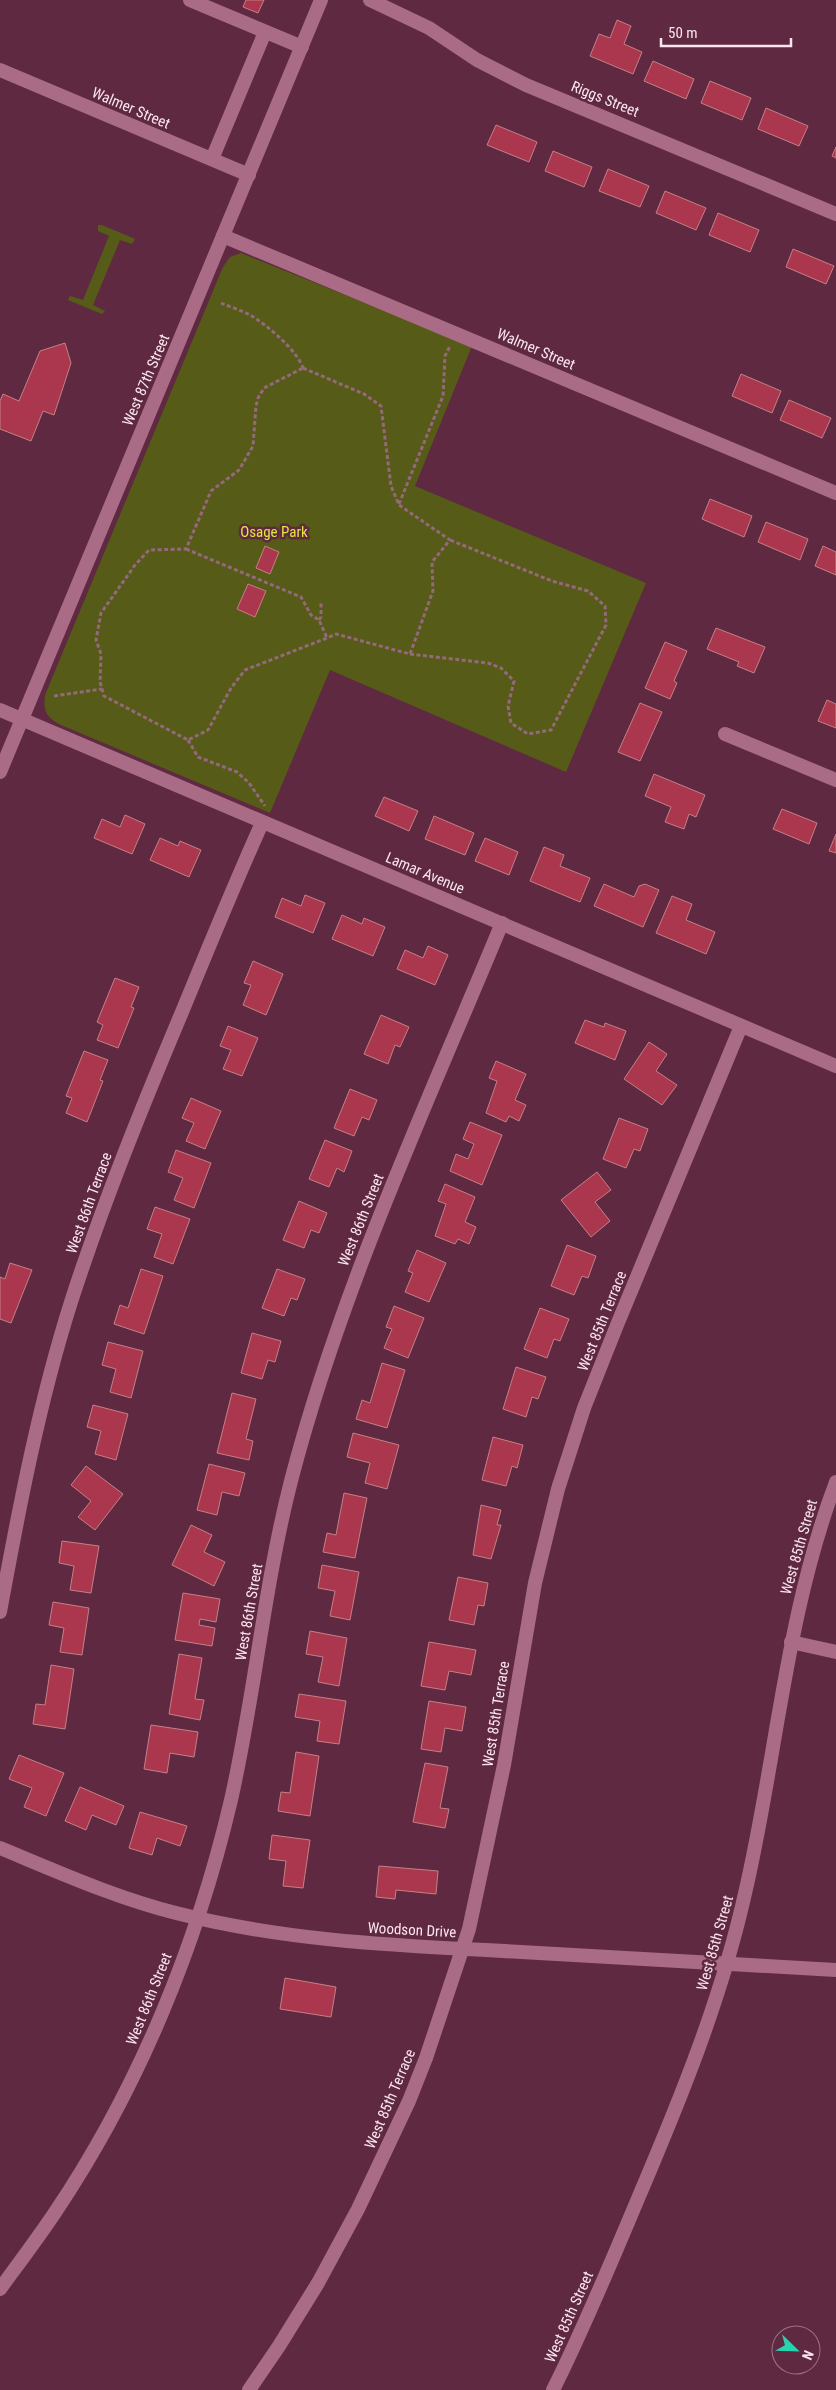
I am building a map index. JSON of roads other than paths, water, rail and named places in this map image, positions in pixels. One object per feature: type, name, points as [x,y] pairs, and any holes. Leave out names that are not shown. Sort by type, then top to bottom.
[{"type":"street","points":[[190,0],[302,47]]},
{"type":"street","name":"West 87th Street","points":[[0,772],[321,0]]},
{"type":"street","name":"Riggs Street","points":[[370,0],[429,28],[477,60],[526,85],[836,214]]},
{"type":"street","points":[[212,159],[265,32]]},
{"type":"street","name":"Walmer Street","points":[[0,70],[249,175]]},
{"type":"street","name":"Walmer Street","points":[[223,236],[836,493]]},
{"type":"street","name":"Lamar Avenue","points":[[0,710],[265,816],[502,923],[836,1066]]},
{"type":"street","points":[[725,734],[836,780]]},
{"type":"street","name":"West 86th Terrace","points":[[0,1612],[20,1501],[41,1409],[71,1303],[111,1187],[265,816]]},
{"type":"street","name":"West 86th Street","points":[[0,2289],[56,2210],[101,2137],[142,2060],[167,2002],[198,1918],[209,1884],[231,1799],[277,1545],[291,1483],[321,1373],[359,1266],[502,923]]},
{"type":"street","name":"West 85th Terrace","points":[[249,2390],[318,2283],[372,2183],[426,2058],[469,1928],[497,1804],[535,1583],[558,1489],[584,1408],[616,1325],[741,1026]]},
{"type":"street","name":"West 85th Street","points":[[553,2390],[574,2348],[679,2102],[698,2054],[727,1963],[746,1890],[792,1642],[806,1578],[836,1482]]},
{"type":"street","points":[[792,1642],[836,1652]]},
{"type":"street","name":"Woodson Drive","points":[[0,1848],[79,1881],[175,1913],[281,1935],[461,1950],[836,1970]]},
{"type":"park label","name":"Osage Park","points":[[274,532]]}]
